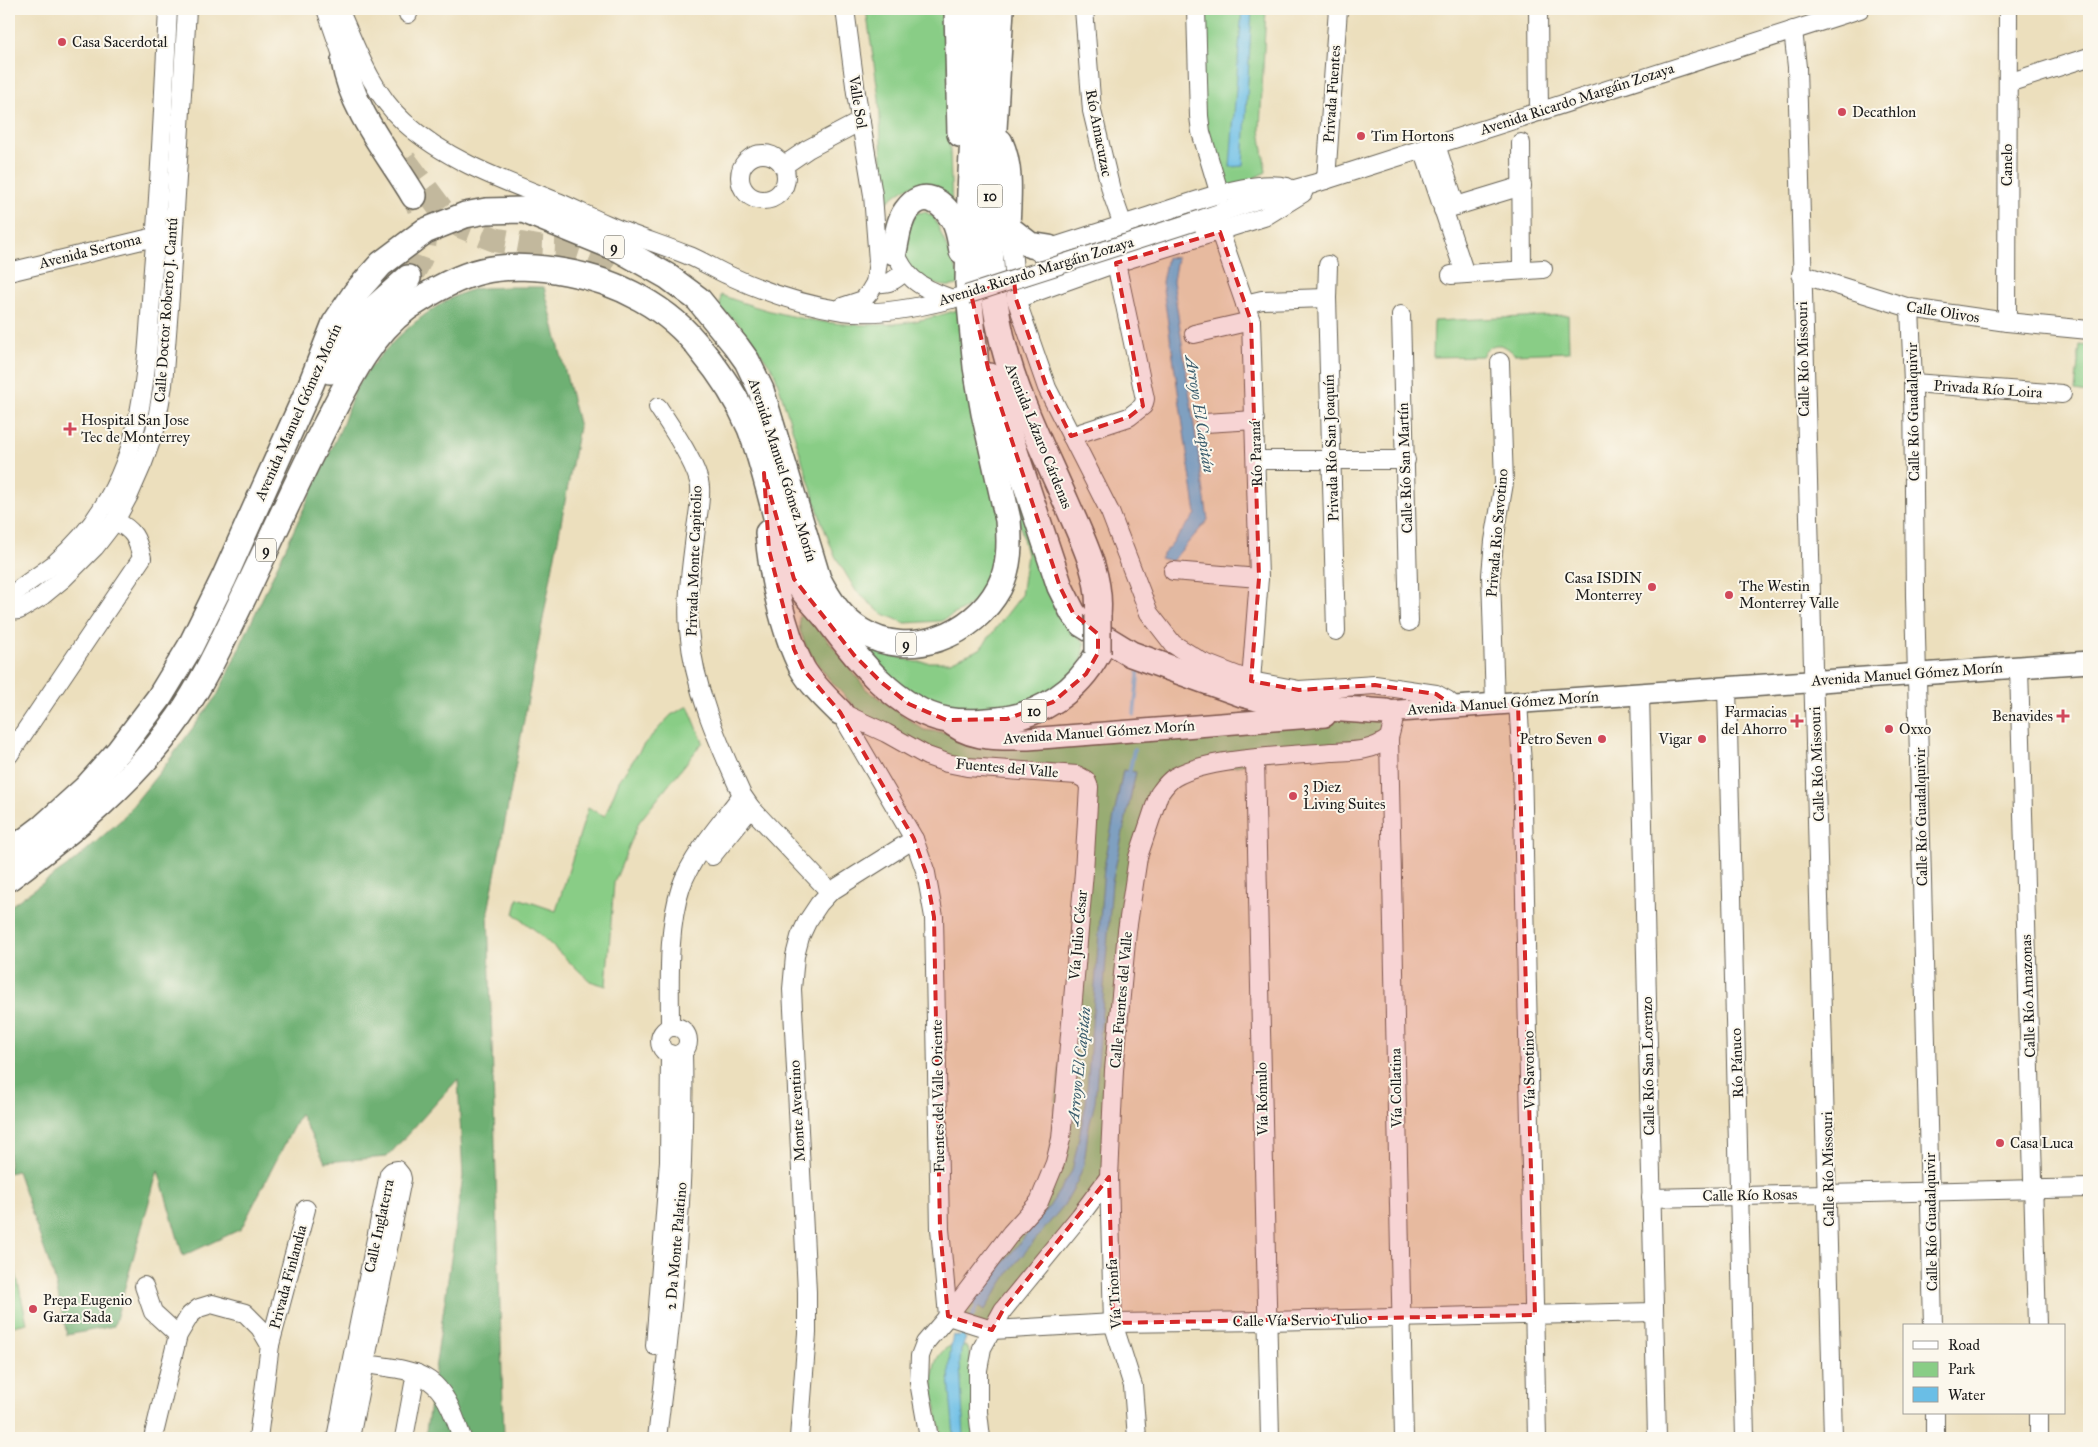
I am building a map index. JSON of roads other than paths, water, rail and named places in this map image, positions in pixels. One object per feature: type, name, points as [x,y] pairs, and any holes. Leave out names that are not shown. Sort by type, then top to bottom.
[{"type":"highway","points":[[957,9],[958,113],[966,177],[970,192]]},
{"type":"highway","name":"10","points":[[962,292],[970,192],[980,9]]},
{"type":"highway","name":"Avenida Lázaro Cárdenas","points":[[946,720],[991,721],[1028,714],[1065,695],[1086,674],[1098,653],[1099,592],[1094,571],[1084,543],[1014,381],[996,312],[990,266],[990,191],[1001,9]]},
{"type":"highway","points":[[344,61],[367,104],[394,146]]},
{"type":"highway","points":[[344,61],[347,82],[364,116],[414,196]]},
{"type":"highway","points":[[994,126],[1004,150],[1008,172],[1007,227],[1030,245],[1049,248]]},
{"type":"highway","points":[[899,262],[899,227],[905,212],[913,202],[924,197],[934,199],[944,208],[958,231],[962,292],[1060,587],[1073,613],[1082,624],[1132,654],[1242,694],[1300,706],[1391,712]]},
{"type":"highway","points":[[523,210],[545,209],[606,224]]},
{"type":"highway","name":"Avenida Manuel Gómez Morín","points":[[9,853],[42,828],[86,788],[119,751],[160,698],[190,647],[224,578],[311,384],[335,323],[356,292],[381,264],[425,231],[457,218],[486,211],[523,210],[621,250],[645,262],[698,299],[724,328],[747,361],[761,390],[809,554],[818,579],[830,602],[846,620],[862,632],[891,642],[906,644],[925,643],[947,636],[965,626],[979,614],[999,588],[1008,556],[1010,537],[1008,520],[984,413],[962,292]]},
{"type":"highway","points":[[621,265],[646,278],[682,304],[716,339],[732,362],[750,428]]},
{"type":"highway","name":"Avenida Manuel Gómez Morín","points":[[9,878],[97,808],[143,761],[179,718],[210,665],[290,496],[348,382],[368,351],[386,328],[405,310],[443,286],[482,271],[513,268],[563,271],[594,278],[629,292],[657,309],[699,346],[729,389],[750,428],[794,579],[854,655],[881,682],[909,704],[946,720]]},
{"type":"highway","points":[[272,472],[290,449],[300,432],[335,360],[349,337],[370,312],[408,278]]},
{"type":"highway","points":[[764,473],[769,550],[780,605],[803,669],[840,712]]},
{"type":"main road","name":"Avenida Manuel Gómez Morín","points":[[946,720],[961,732],[973,736],[993,739],[1028,739],[1814,680],[2089,662]]},
{"type":"street","name":"Calle Doctor Roberto J. Cantú","points":[[9,611],[19,610],[42,596],[64,578],[95,547],[115,521],[143,464],[155,430],[164,375],[164,234],[168,9]]},
{"type":"street","name":"Calle Doctor Roberto J. Cantú","points":[[9,598],[55,563],[82,535],[101,510],[128,456],[137,427],[164,234],[187,9]]},
{"type":"street","points":[[326,9],[344,61]]},
{"type":"street","name":"Avenida Ricardo Margáin Zozaya","points":[[339,9],[358,52],[383,99],[403,121],[425,140],[470,165],[606,224],[690,256],[728,275],[778,295],[850,312],[905,309],[962,292],[1294,190],[1854,10]]},
{"type":"street","name":"Valle Sol","points":[[845,9],[873,195],[878,261],[875,283]]},
{"type":"street","name":"Río Amacuzac","points":[[1084,9],[1092,111],[1112,194],[1123,225]]},
{"type":"street","points":[[1196,9],[1201,132],[1220,195]]},
{"type":"street","name":"Privada Fuentes","points":[[1319,182],[1338,9]]},
{"type":"street","points":[[1538,9],[1538,112]]},
{"type":"street","name":"Canelo","points":[[2007,322],[2008,9]]},
{"type":"street","name":"Calle Río Missouri","points":[[1793,30],[1797,66],[1801,274],[1829,1194],[1833,1438]]},
{"type":"street","points":[[2008,83],[2089,57]]},
{"type":"street","points":[[783,166],[808,149],[861,121]]},
{"type":"street","points":[[1521,143],[1522,270]]},
{"type":"street","points":[[1429,147],[1449,208],[1458,275],[1544,269]]},
{"type":"street","points":[[1016,299],[1116,263],[1264,217],[1319,182]]},
{"type":"street","name":"Avenida Ricardo Margáin Zozaya","points":[[1013,259],[1220,195],[1259,186],[1278,185],[1294,190]]},
{"type":"street","points":[[1449,208],[1522,186]]},
{"type":"street","name":"Valle Sol","points":[[873,195],[899,262]]},
{"type":"street","points":[[1007,227],[1013,259],[1016,299],[1047,388],[1110,512],[1149,613],[1172,644],[1202,662],[1251,681],[1300,690],[1375,685],[1436,694],[1455,707]]},
{"type":"street","name":"Río Paraná","points":[[1220,232],[1251,321],[1257,460],[1259,578],[1251,681]]},
{"type":"street","name":"Avenida Sertoma","points":[[9,272],[164,234]]},
{"type":"street","points":[[899,262],[919,286],[962,292]]},
{"type":"street","points":[[834,309],[863,300],[875,283],[888,284],[893,282],[899,262]]},
{"type":"street","points":[[1071,436],[1129,417],[1143,406],[1145,400],[1116,263]]},
{"type":"street","name":"Privada Río San Joaquín","points":[[1328,264],[1327,298],[1336,631]]},
{"type":"street","name":"Calle Olivos","points":[[1801,274],[1910,308],[2007,322],[2089,330]]},
{"type":"street","points":[[1245,304],[1262,300],[1327,298]]},
{"type":"street","name":"Calle Río Guadalquivir","points":[[1910,308],[1933,1324]]},
{"type":"street","name":"Calle Río San Martín","points":[[1401,315],[1409,622]]},
{"type":"street","points":[[1194,334],[1251,321]]},
{"type":"street","name":"Privada Rio Savotino","points":[[1494,704],[1491,575],[1494,541],[1504,483],[1500,362]]},
{"type":"street","name":"Privada Río Loira","points":[[1913,383],[2062,394]]},
{"type":"street","name":"Privada Monte Capitolio","points":[[658,407],[673,429],[694,468],[700,486],[690,586],[689,628],[692,653],[705,709],[747,802],[830,892]]},
{"type":"street","points":[[1205,423],[1255,420]]},
{"type":"street","points":[[1257,460],[1406,460]]},
{"type":"street","points":[[9,755],[142,558],[133,533],[127,526],[115,521]]},
{"type":"street","points":[[1173,571],[1259,578]]},
{"type":"street","name":"Calle Río Amazonas","points":[[2019,667],[2037,1324]]},
{"type":"street","name":"Río Pánuco","points":[[1727,687],[1745,1438]]},
{"type":"street","name":"Calle Río San Lorenzo","points":[[1640,694],[1657,1438]]},
{"type":"street","name":"Vía Savotino","points":[[1518,702],[1522,764],[1537,1438]]},
{"type":"street","name":"Fuentes del Valle","points":[[840,712],[886,733],[927,756],[967,767],[1077,775],[1086,780],[1089,788]]},
{"type":"street","name":"Fuentes del Valle Oriente","points":[[840,712],[914,839],[926,873],[934,917],[940,1230],[948,1316]]},
{"type":"street","points":[[1389,738],[1391,712]]},
{"type":"street","points":[[866,758],[886,733]]},
{"type":"street","name":"Calle Fuentes del Valle","points":[[1109,1177],[1114,1070],[1127,931],[1138,857],[1154,805],[1165,785],[1176,777],[1204,767],[1255,759],[1372,749],[1389,738]]},
{"type":"street","name":"Vía Collatina","points":[[1389,738],[1404,1438]]},
{"type":"street","name":"Vía Rómulo","points":[[1255,759],[1270,1438]]},
{"type":"street","name":"Vía Julio César","points":[[948,1316],[1011,1233],[1039,1202],[1055,1163],[1061,1138],[1084,872],[1089,788]]},
{"type":"street","points":[[676,1053],[688,1040],[686,1032],[674,1027],[683,919],[692,891],[708,862],[747,802]]},
{"type":"street","name":"Monte Aventino","points":[[799,1438],[806,1341],[807,1292],[792,989],[796,956],[800,937],[807,922],[830,892],[914,839]]},
{"type":"street","name":"2 Da Monte Palatino","points":[[646,1438],[664,1244],[676,1053]]},
{"type":"street","name":"2 Da Monte Palatino","points":[[657,1438],[677,1257],[683,1162],[676,1053]]},
{"type":"street","name":"Calle Inglaterra","points":[[336,1438],[389,1174],[397,1170],[402,1175],[402,1178],[350,1438]]},
{"type":"street","points":[[981,1438],[978,1412],[978,1370],[982,1348],[1003,1310],[1080,1216],[1109,1177]]},
{"type":"street","name":"Vía Trionfa","points":[[1109,1177],[1113,1323],[1133,1386],[1137,1438]]},
{"type":"street","name":"Calle Río Rosas","points":[[1651,1198],[2089,1188]]},
{"type":"street","name":"Privada Finlandia","points":[[270,1345],[306,1209]]},
{"type":"street","points":[[144,1286],[153,1312],[178,1335]]},
{"type":"street","points":[[152,1438],[178,1335],[190,1315],[199,1308],[212,1304],[246,1313],[260,1328],[270,1345],[258,1438]]},
{"type":"street","name":"Calle Vía Servio Tulio","points":[[948,1316],[992,1330],[1113,1323],[1267,1322],[1654,1312]]},
{"type":"street","points":[[929,1438],[919,1382],[920,1356],[925,1343],[948,1316]]},
{"type":"street","points":[[365,1364],[401,1368],[416,1373],[435,1384],[446,1396],[462,1438]]},
{"type":"street","points":[[404,1438],[416,1373]]},
{"type":"street","points":[[1935,1414],[1935,1438]]},
{"type":"street","points":[[2039,1414],[2039,1438]]},
{"type":"water","points":[[1242,9],[1252,9],[1243,166],[1230,167]]},
{"type":"water","points":[[1167,257],[1177,258],[1173,281],[1208,520],[1172,561],[1160,558],[1196,514],[1162,282]]},
{"type":"water","points":[[1123,770],[1136,772],[1112,883],[1095,1102],[1088,1131],[1084,1164],[1077,1182],[1064,1205],[1012,1268],[984,1311],[971,1302],[1049,1207],[1072,1171],[1086,1103],[1104,867]]},
{"type":"water","points":[[953,1335],[966,1338],[961,1350],[960,1362],[964,1438],[954,1438],[949,1374]]},
{"type":"waterway","name":"Arroyo El Capitán","points":[[1134,715],[1139,667]]},
{"type":"waterway","name":"Arroyo El Capitán","points":[[1129,774],[1134,750]]},
{"type":"waterway","name":"Arroyo El Capitán","points":[[971,1318],[979,1302]]},
{"type":"waterway","name":"Arroyo El Capitán","points":[[960,1341],[967,1327]]},
{"type":"tunnel","points":[[404,160],[443,212],[461,226],[496,240],[541,248],[571,249],[621,265]]},
{"type":"tunnel","points":[[408,278],[420,259],[424,238],[422,218],[414,196]]},
{"type":"place","name":"Casa Sacerdotal","points":[[62,42]]},
{"type":"place","name":"Decathlon","points":[[1842,112]]},
{"type":"place","name":"Tim Hortons","points":[[1361,136]]},
{"type":"place","name":"Hospital San Jose Tec de Monterrey","points":[[70,429]]},
{"type":"place","name":"Casa ISDIN Monterrey","points":[[1652,587]]},
{"type":"place","name":"The Westin Monterrey Valle","points":[[1729,595]]},
{"type":"place","name":"Benavides","points":[[2063,716]]},
{"type":"place","name":"Farmacias del Ahorro","points":[[1797,721]]},
{"type":"place","name":"Oxxo","points":[[1889,729]]},
{"type":"place","name":"Petro Seven","points":[[1602,739]]},
{"type":"place","name":"Vigar","points":[[1702,739]]},
{"type":"place","name":"3 Diez Living Suites","points":[[1293,796]]},
{"type":"place","name":"Casa Luca","points":[[2000,1143]]},
{"type":"place","name":"Prepa Eugenio Garza Sada","points":[[33,1309]]}]
